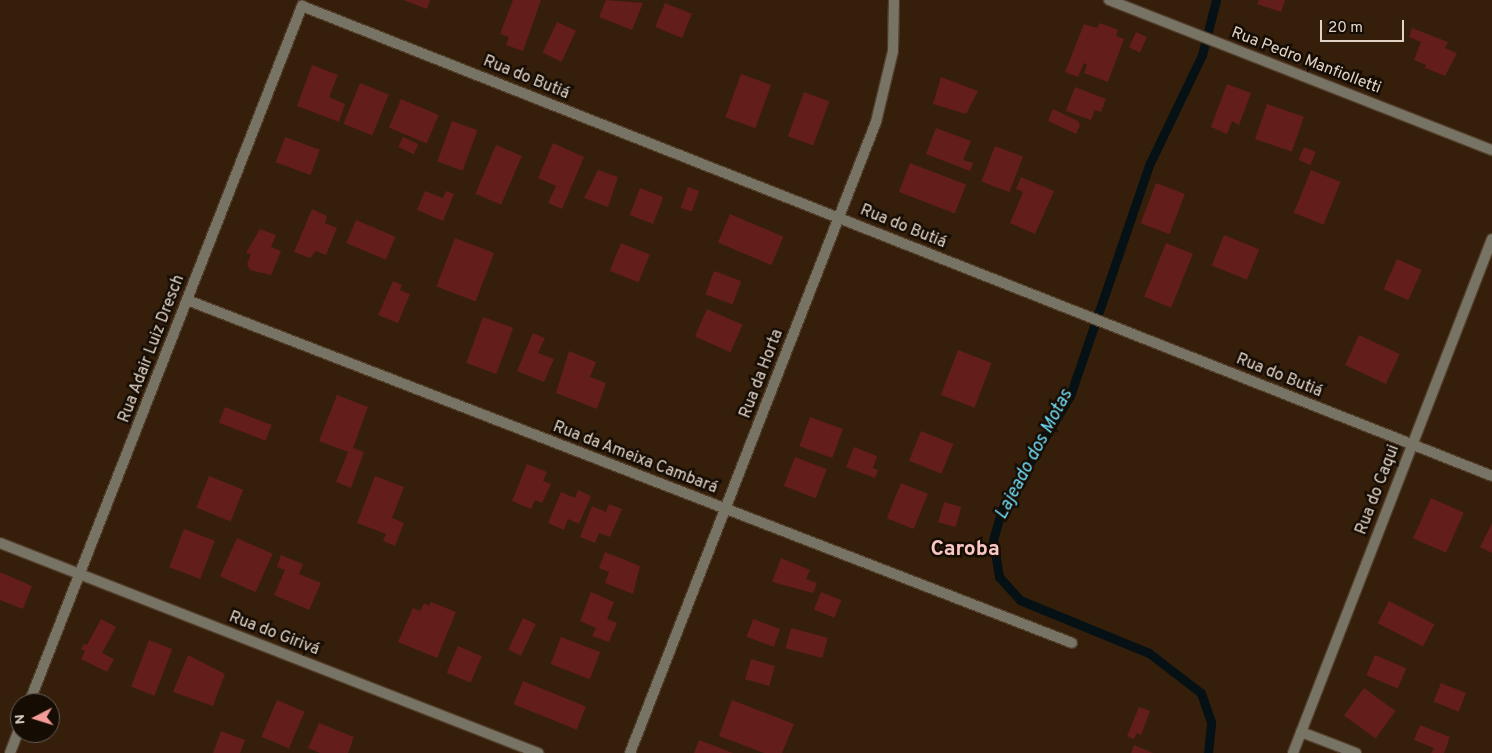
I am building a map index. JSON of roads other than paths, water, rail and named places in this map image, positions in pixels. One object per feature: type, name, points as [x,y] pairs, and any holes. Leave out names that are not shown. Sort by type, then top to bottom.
[{"type":"street","name":"Rua da Horta","points":[[630,753],[840,218],[886,90],[893,52],[894,0]]},
{"type":"street","name":"Rua Pedro Manfiolletti","points":[[1109,0],[1492,150]]},
{"type":"street","name":"Rua do Butiá","points":[[302,6],[1492,476]]},
{"type":"street","name":"Rua Adair Luiz Dresch","points":[[33,693],[302,6]]},
{"type":"street","name":"Rua do Caqui","points":[[1293,753],[1492,238]]},
{"type":"street","name":"Rua da Ameixa Cambará","points":[[187,300],[1072,643]]},
{"type":"street","name":"Rua do Girivá","points":[[0,543],[538,753]]},
{"type":"street","points":[[1301,732],[1356,753]]},
{"type":"waterway","name":"Lajeado dos Motas","points":[[1208,753],[1211,722],[1201,693],[1149,653],[1020,600],[999,577],[993,540],[1002,509],[1070,396],[1150,163],[1202,55],[1216,0]]},
{"type":"district","name":"Caroba","points":[[965,550]]}]
